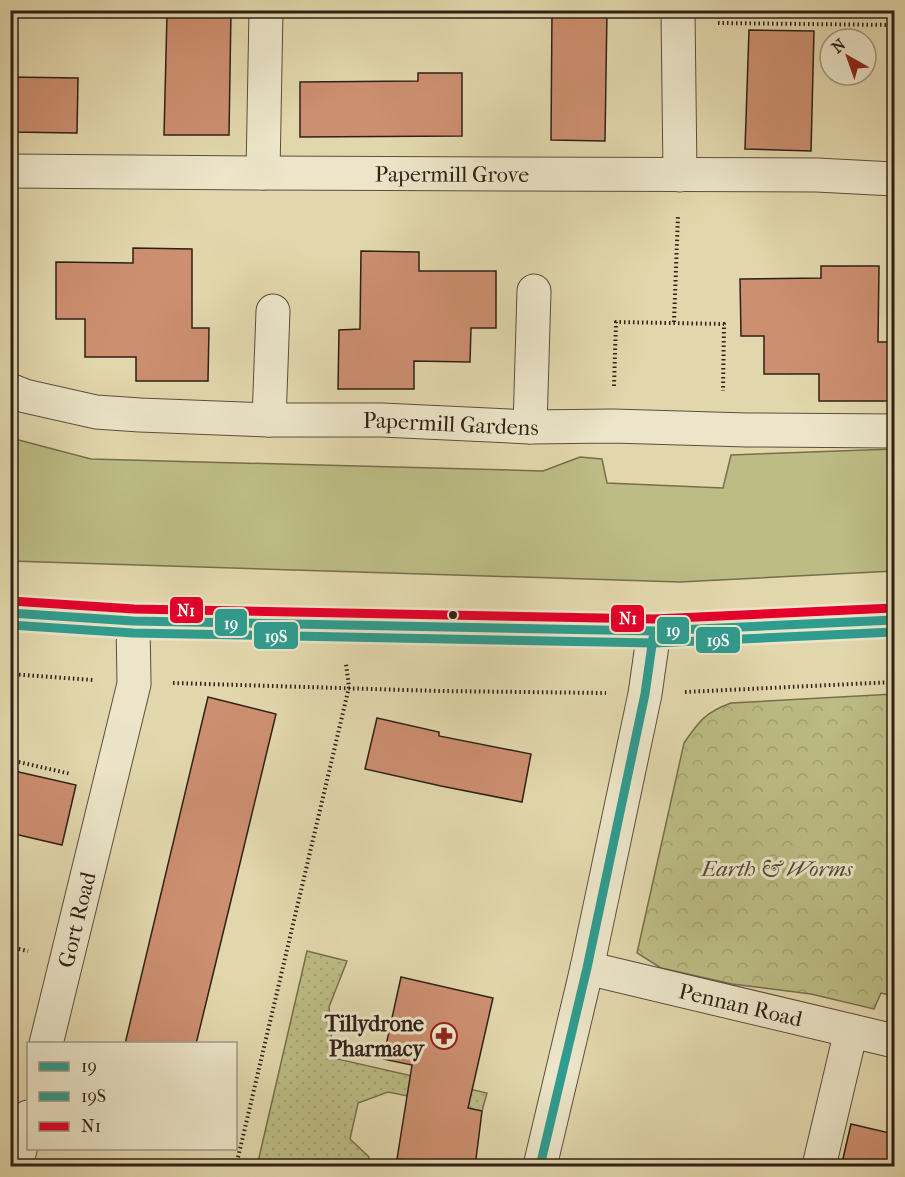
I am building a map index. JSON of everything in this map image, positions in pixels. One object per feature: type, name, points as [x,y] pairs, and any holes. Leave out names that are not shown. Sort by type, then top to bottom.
[{"type":"main road","points":[[10,613],[133,621],[654,631],[894,620]]},
{"type":"street","points":[[264,173],[266,10]]},
{"type":"street","points":[[678,16],[680,175]]},
{"type":"street","name":"Papermill Grove","points":[[10,171],[817,175],[894,179]]},
{"type":"street","points":[[530,427],[534,291]]},
{"type":"street","points":[[269,420],[273,311]]},
{"type":"street","name":"Papermill Gardens","points":[[10,390],[26,396],[96,412],[269,420],[382,420],[530,427],[894,430]]},
{"type":"street","name":"Gort Road","points":[[46,1042],[134,684],[133,621]]},
{"type":"street","points":[[540,1167],[587,968],[645,694],[654,631]]},
{"type":"street","name":"Pennan Road","points":[[587,968],[894,1041]]},
{"type":"street","points":[[819,1167],[851,1031]]},
{"type":"street","points":[[16,1167],[27,1121]]},
{"type":"path","points":[[678,16],[894,25]]},
{"type":"path","points":[[674,322],[680,175]]},
{"type":"path","points":[[613,426],[616,322],[674,322],[724,324],[723,429]]},
{"type":"path","points":[[236,1167],[349,687],[342,625]]},
{"type":"path","points":[[10,674],[134,684],[183,682],[439,691],[645,694],[894,682]]},
{"type":"path","points":[[10,760],[110,784]]},
{"type":"green space","points":[[11,438],[91,459],[543,471],[580,457],[602,459],[607,483],[723,488],[731,455],[893,449],[894,571],[680,582],[11,561]]},
{"type":"green space","name":"Earth & Worms","points":[[894,694],[894,996],[881,993],[874,1009],[811,994],[732,984],[661,968],[637,953],[684,743],[704,718],[731,703]]},
{"type":"green space","points":[[307,951],[347,961],[329,1007],[333,1058],[487,1093],[482,1111],[388,1092],[358,1103],[350,1139],[369,1157],[366,1166],[257,1166]]},
{"type":"building","points":[[177,10],[231,10],[229,135],[164,135],[167,14],[177,15]]},
{"type":"building","points":[[552,10],[607,10],[605,141],[551,140]]},
{"type":"building","points":[[749,30],[814,31],[811,151],[745,149]]},
{"type":"building","points":[[418,73],[462,73],[462,136],[300,137],[300,82],[418,81]]},
{"type":"building","points":[[10,77],[78,78],[77,133],[10,132]]},
{"type":"building","points":[[133,248],[192,249],[192,328],[209,328],[208,381],[136,381],[136,357],[85,357],[85,319],[56,319],[56,262],[133,263]]},
{"type":"building","points":[[361,251],[419,252],[419,271],[496,271],[496,328],[471,328],[470,362],[414,361],[414,389],[338,389],[339,330],[360,329]]},
{"type":"building","points":[[821,266],[879,266],[878,342],[894,342],[894,401],[819,401],[819,374],[764,374],[764,336],[741,336],[740,279],[821,278]]},
{"type":"building","points":[[208,697],[276,714],[196,1042],[125,1042]]},
{"type":"building","points":[[377,718],[439,732],[439,736],[531,754],[522,802],[365,769]]},
{"type":"building","points":[[10,770],[76,785],[62,845],[10,833]]},
{"type":"building","points":[[401,977],[493,998],[468,1108],[482,1111],[475,1167],[409,1167],[408,1160],[397,1159],[412,1065],[383,1059]]},
{"type":"building","points":[[851,1124],[894,1134],[894,1167],[841,1167]]},
{"type":"transit line","name":"N1","points":[[11,601],[134,609],[654,619],[893,608]]},
{"type":"transit line","name":"19","points":[[10,613],[133,621],[654,631],[894,620]]},
{"type":"transit line","name":"19S","points":[[10,625],[133,633],[654,643],[894,632]]},
{"type":"transit line","name":"19","points":[[540,1166],[587,968],[645,694],[654,631]]},
{"type":"place","name":"Tillydrone Pharmacy","points":[[444,1036]]}]
